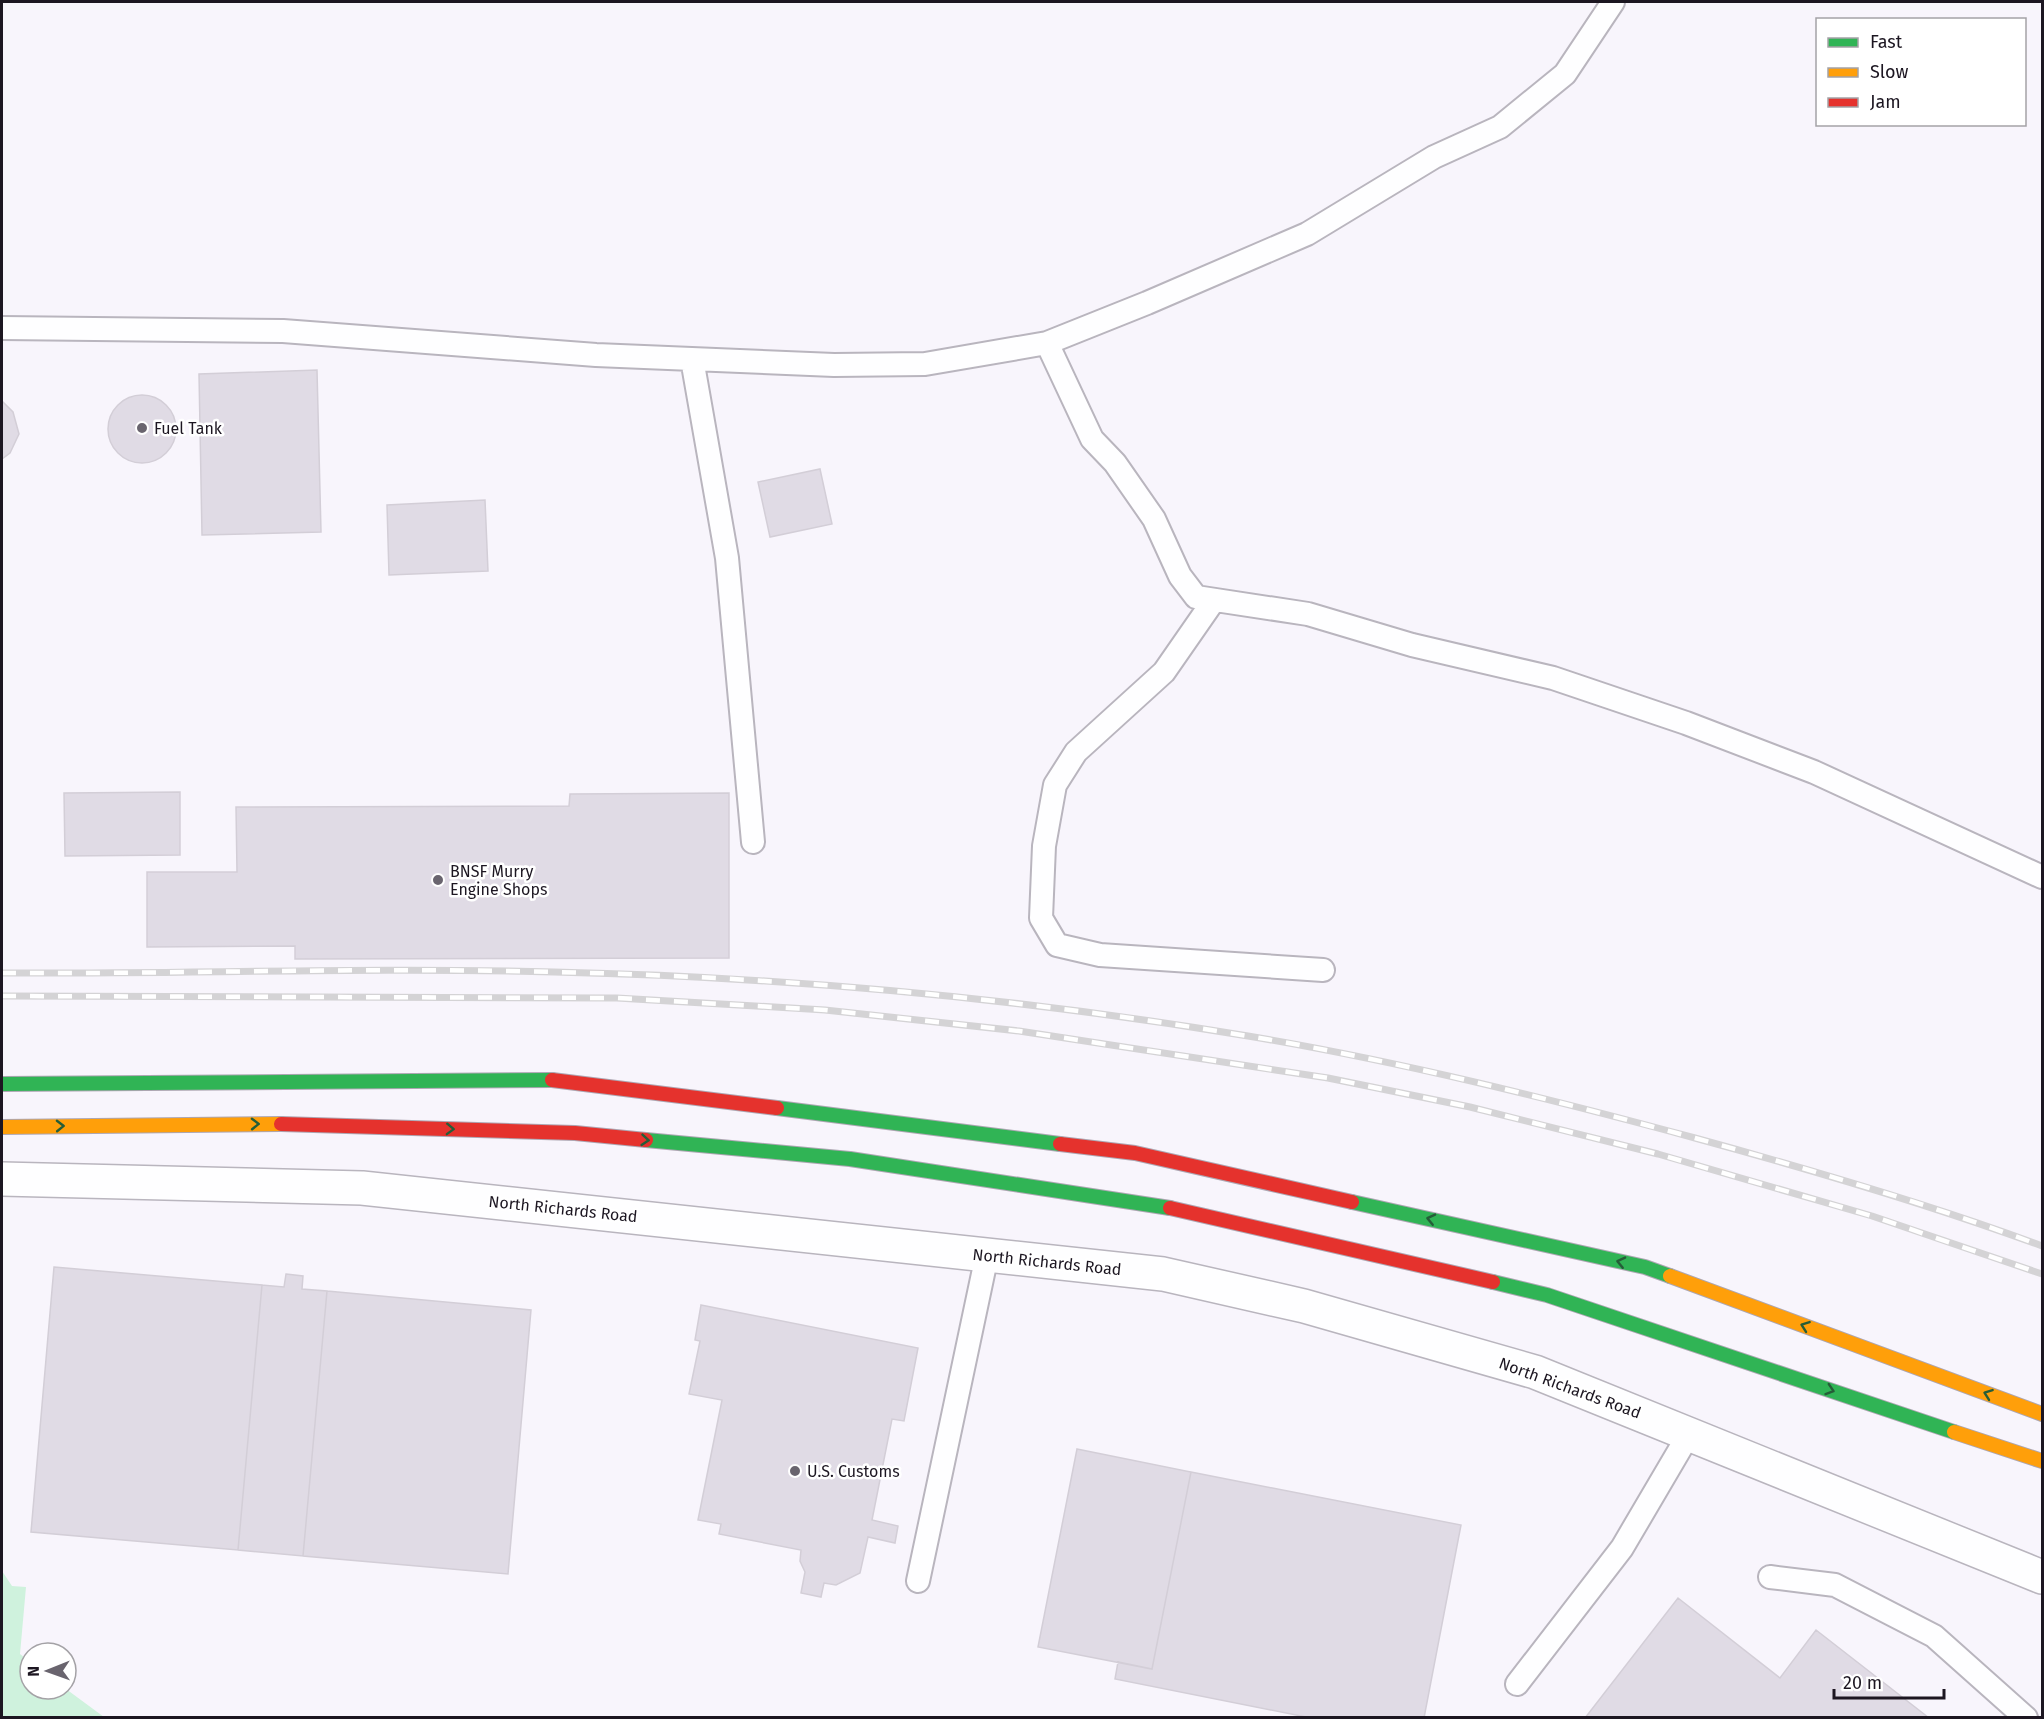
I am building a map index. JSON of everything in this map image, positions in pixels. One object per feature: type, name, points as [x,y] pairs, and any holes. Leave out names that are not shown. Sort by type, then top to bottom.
[{"type":"highway","points":[[2,1084],[540,1078],[1134,1153],[1645,1268],[2043,1414]]},
{"type":"highway","points":[[2,1127],[272,1124],[575,1133],[850,1159],[1178,1209],[1547,1295],[2043,1461]]},
{"type":"street","name":"North Richards Road","points":[[2,1179],[362,1188],[1163,1274],[1304,1306],[1535,1372],[2043,1577]]},
{"type":"lane","points":[[2,328],[283,332],[597,355],[834,365],[925,364],[1047,343],[1307,234],[1434,157],[1500,127],[1565,74],[1613,2]]},
{"type":"lane","points":[[1047,343],[1092,439],[1115,463],[1154,519],[1179,576],[1196,597],[1308,614],[1412,645],[1554,678],[1686,723],[1814,772],[2043,877]]},
{"type":"lane","points":[[692,359],[727,558],[753,842]]},
{"type":"lane","points":[[1214,600],[1164,672],[1076,752],[1055,785],[1044,846],[1041,918],[1057,945],[1100,956],[1323,970]]},
{"type":"lane","points":[[918,1581],[987,1255]]},
{"type":"lane","points":[[1517,1684],[1622,1548],[1689,1434]]},
{"type":"lane","points":[[1770,1577],[1835,1585],[1934,1636],[2026,1718]]},
{"type":"green space","points":[[2,1571],[12,1586],[26,1587],[21,1641],[18,1641],[18,1701],[78,1701],[78,1698],[104,1717],[2,1717]]},
{"type":"building","points":[[317,370],[321,532],[202,535],[199,374]]},
{"type":"building","name":"Fuel Tank","points":[[149,395],[161,401],[170,410],[176,422],[174,442],[166,453],[149,463],[135,463],[118,453],[110,442],[108,422],[118,405],[129,397]]},
{"type":"building","points":[[2,401],[13,412],[19,434],[10,453],[2,459]]},
{"type":"building","points":[[820,469],[832,524],[770,537],[758,482]]},
{"type":"building","points":[[485,500],[488,571],[389,575],[387,505]]},
{"type":"building","points":[[180,792],[180,855],[65,856],[64,793]]},
{"type":"building","name":"BNSF Murry Engine Shops","points":[[729,793],[729,958],[295,959],[295,946],[147,947],[147,872],[237,872],[236,807],[569,806],[570,794]]},
{"type":"building","points":[[54,1267],[262,1285],[238,1550],[31,1532]]},
{"type":"building","points":[[286,1274],[303,1276],[302,1289],[327,1291],[303,1556],[238,1550],[262,1285],[284,1287]]},
{"type":"building","points":[[327,1291],[531,1310],[508,1574],[303,1556]]},
{"type":"building","name":"U.S. Customs","points":[[701,1305],[918,1348],[904,1421],[892,1419],[872,1520],[898,1526],[895,1543],[868,1537],[860,1573],[836,1585],[824,1583],[821,1597],[801,1593],[805,1572],[800,1561],[801,1550],[719,1534],[721,1524],[698,1520],[722,1400],[689,1394],[700,1341],[695,1340]]},
{"type":"building","points":[[1077,1449],[1191,1472],[1152,1669],[1038,1647]]},
{"type":"building","points":[[1191,1472],[1461,1525],[1424,1718],[1311,1718],[1115,1679],[1118,1662],[1152,1669]]},
{"type":"building","points":[[1678,1598],[1780,1678],[1816,1630],[1929,1718],[1585,1718]]},
{"type":"railway","points":[[2,973],[416,970],[641,975],[815,984],[989,1000],[1076,1011],[1304,1046],[1528,1095],[1826,1175],[1957,1216],[2042,1246]]},
{"type":"railway","points":[[2,996],[617,998],[825,1010],[1019,1031],[1328,1078],[1470,1107],[1658,1154],[1872,1216],[2042,1274]]},
{"type":"traffic: fast","points":[[2,1084],[552,1080]]},
{"type":"traffic: fast","points":[[777,1108],[1060,1144]]},
{"type":"traffic: fast","points":[[646,1140],[850,1159],[1170,1208]]},
{"type":"traffic: fast","points":[[1352,1202],[1645,1267],[1670,1276]]},
{"type":"traffic: fast","points":[[1493,1282],[1547,1295],[1954,1432]]},
{"type":"traffic: slow","points":[[2,1127],[281,1124]]},
{"type":"traffic: slow","points":[[1670,1276],[2042,1414]]},
{"type":"traffic: slow","points":[[1954,1432],[2042,1461]]},
{"type":"traffic: jam","points":[[552,1080],[777,1108]]},
{"type":"traffic: jam","points":[[281,1124],[575,1133],[646,1140]]},
{"type":"traffic: jam","points":[[1060,1144],[1135,1153],[1352,1202]]},
{"type":"traffic: jam","points":[[1170,1208],[1493,1282]]},
{"type":"place","name":"Fuel Tank","points":[[142,428]]},
{"type":"place","name":"BNSF Murry Engine Shops","points":[[438,880]]},
{"type":"place","name":"U.S. Customs","points":[[795,1471]]}]
